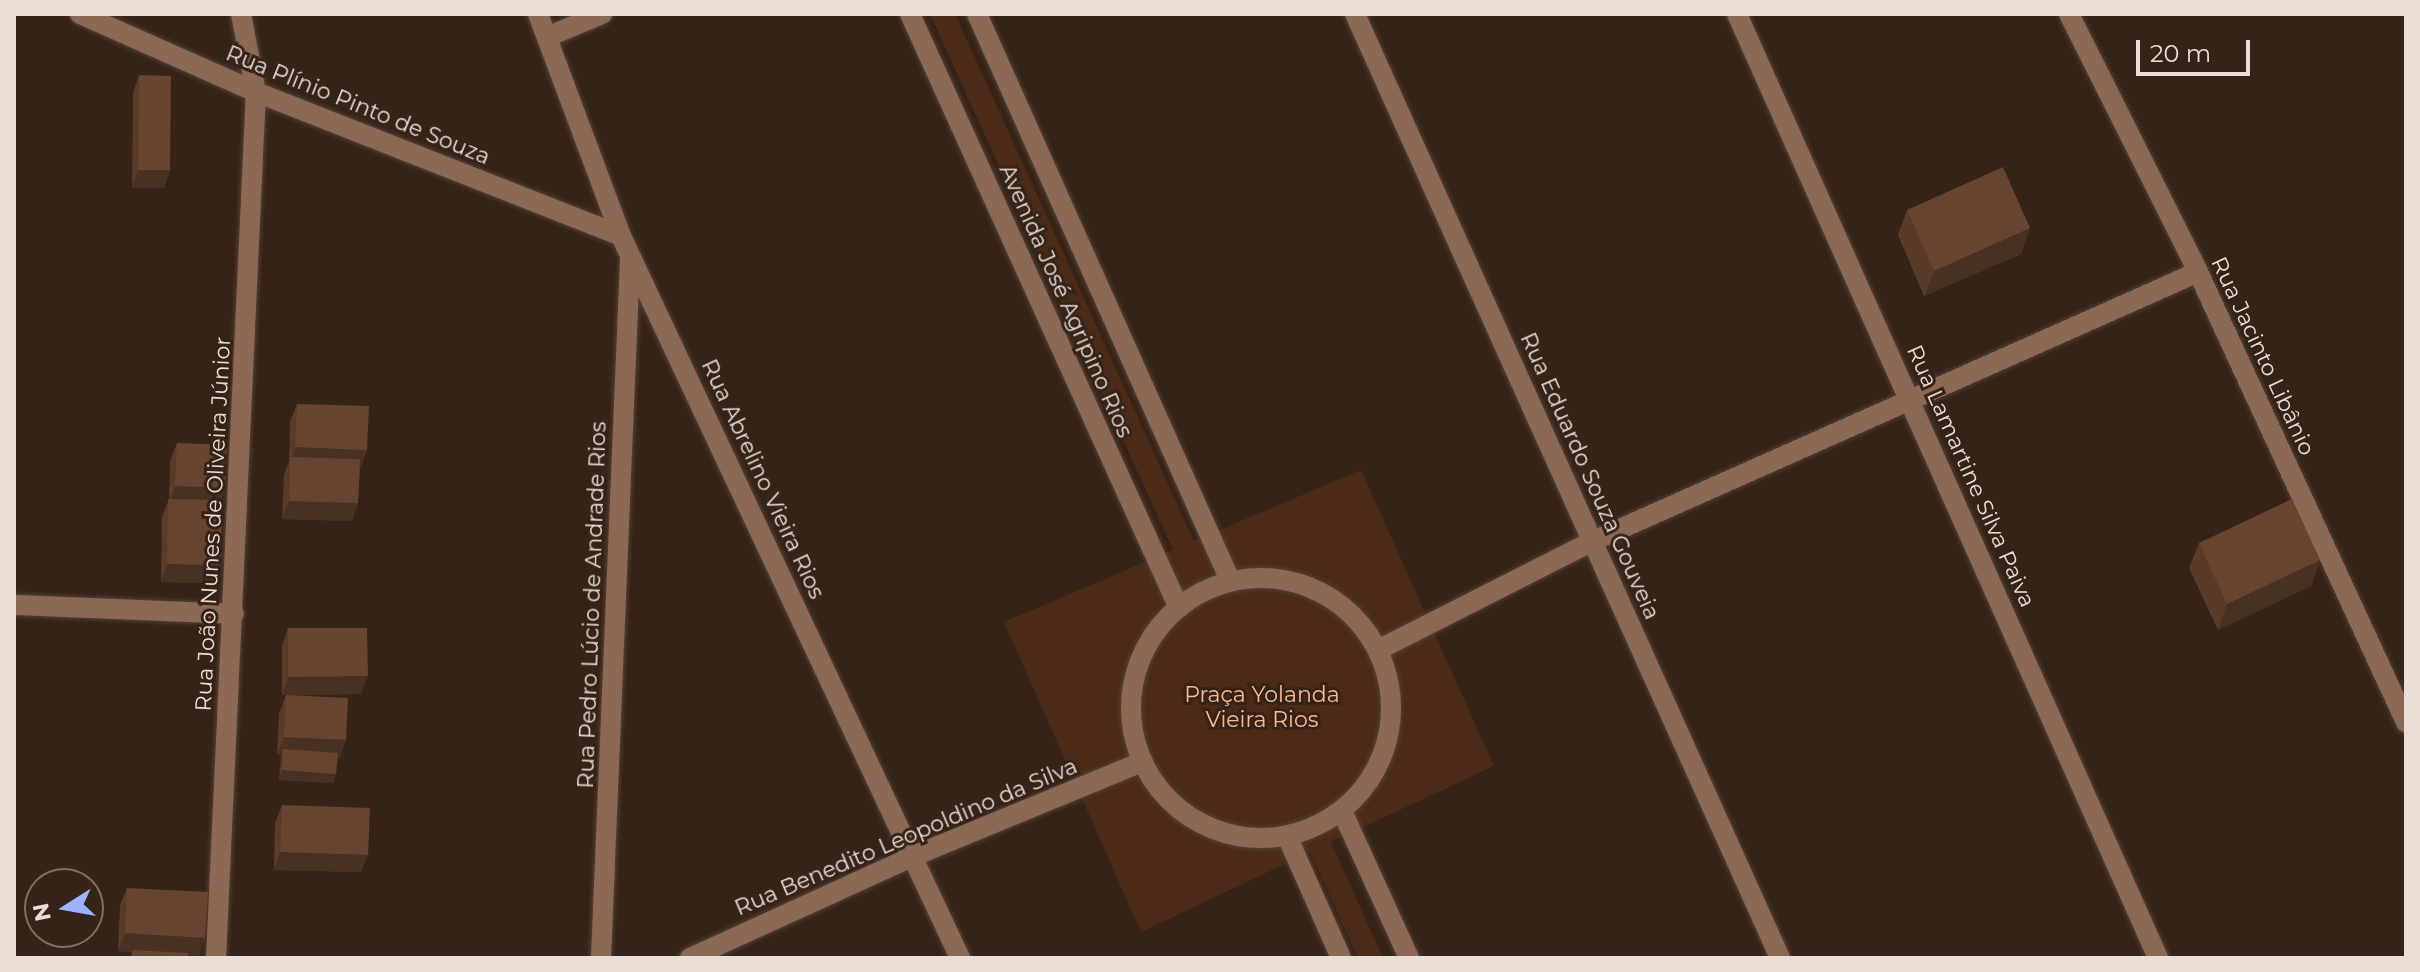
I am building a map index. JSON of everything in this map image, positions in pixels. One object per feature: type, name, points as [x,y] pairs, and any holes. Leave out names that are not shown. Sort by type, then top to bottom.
[{"type":"street","name":"Rua Plínio Pinto de Souza","points":[[80,14],[256,92],[626,245]]},
{"type":"street","name":"Rua João Nunes de Oliveira Júnior","points":[[216,958],[256,92],[241,14]]},
{"type":"street","name":"Rua Abrelino Vieira Rios","points":[[538,14],[626,245],[960,958]]},
{"type":"street","points":[[547,37],[602,14]]},
{"type":"street","name":"Avenida José Agripino Rios","points":[[910,14],[1179,608]]},
{"type":"street","name":"Avenida José Agripino Rios","points":[[977,14],[1230,580]]},
{"type":"street","name":"Rua Eduardo Souza Gouveia","points":[[1355,14],[1780,958]]},
{"type":"street","name":"Rua Lamartine Silva Paiva","points":[[1737,14],[2158,958]]},
{"type":"street","name":"Rua Jacinto Libânio","points":[[2069,14],[2198,272],[2406,722]]},
{"type":"street","name":"Rua Pedro Lúcio de Andrade Rios","points":[[601,958],[626,245]]},
{"type":"street","points":[[1378,650],[1593,541],[2198,272]]},
{"type":"street","points":[[1273,577],[1315,589],[1352,614],[1378,650],[1390,692],[1388,737],[1372,778],[1342,811],[1316,827],[1287,836],[1243,838],[1201,824],[1167,798],[1142,762],[1131,717],[1135,672],[1155,630],[1208,588],[1230,580],[1273,577]]},
{"type":"street","points":[[14,605],[234,614]]},
{"type":"street","name":"Rua Benedito Leopoldino da Silva","points":[[690,958],[914,856],[1142,762]]},
{"type":"street","points":[[1342,811],[1409,958]]},
{"type":"street","points":[[1287,836],[1341,958]]},
{"type":"green space","name":"Praça Yolanda Vieira Rios","points":[[930,14],[955,14],[1194,541],[1361,470],[1494,766],[1331,842],[1383,958],[1358,958],[1310,852],[1141,932],[1004,622],[1173,550]]},
{"type":"building","points":[[139,75],[171,76],[170,170],[138,170]]},
{"type":"building","points":[[2003,167],[2030,228],[1934,271],[1907,210]]},
{"type":"building","points":[[297,404],[369,406],[367,450],[295,447]]},
{"type":"building","points":[[177,443],[227,445],[225,488],[175,486]]},
{"type":"building","points":[[290,457],[360,459],[358,503],[289,501]]},
{"type":"building","points":[[168,499],[222,500],[221,565],[167,564]]},
{"type":"building","points":[[2292,499],[2320,560],[2227,604],[2199,543]]},
{"type":"building","points":[[288,628],[367,628],[368,676],[288,677]]},
{"type":"building","points":[[286,695],[348,698],[346,740],[284,737]]},
{"type":"building","points":[[283,749],[338,753],[336,774],[282,770]]},
{"type":"building","points":[[282,805],[370,808],[368,855],[280,852]]},
{"type":"building","points":[[127,888],[208,892],[205,938],[125,933]]},
{"type":"building","points":[[133,950],[188,953],[188,958],[132,958]]}]
